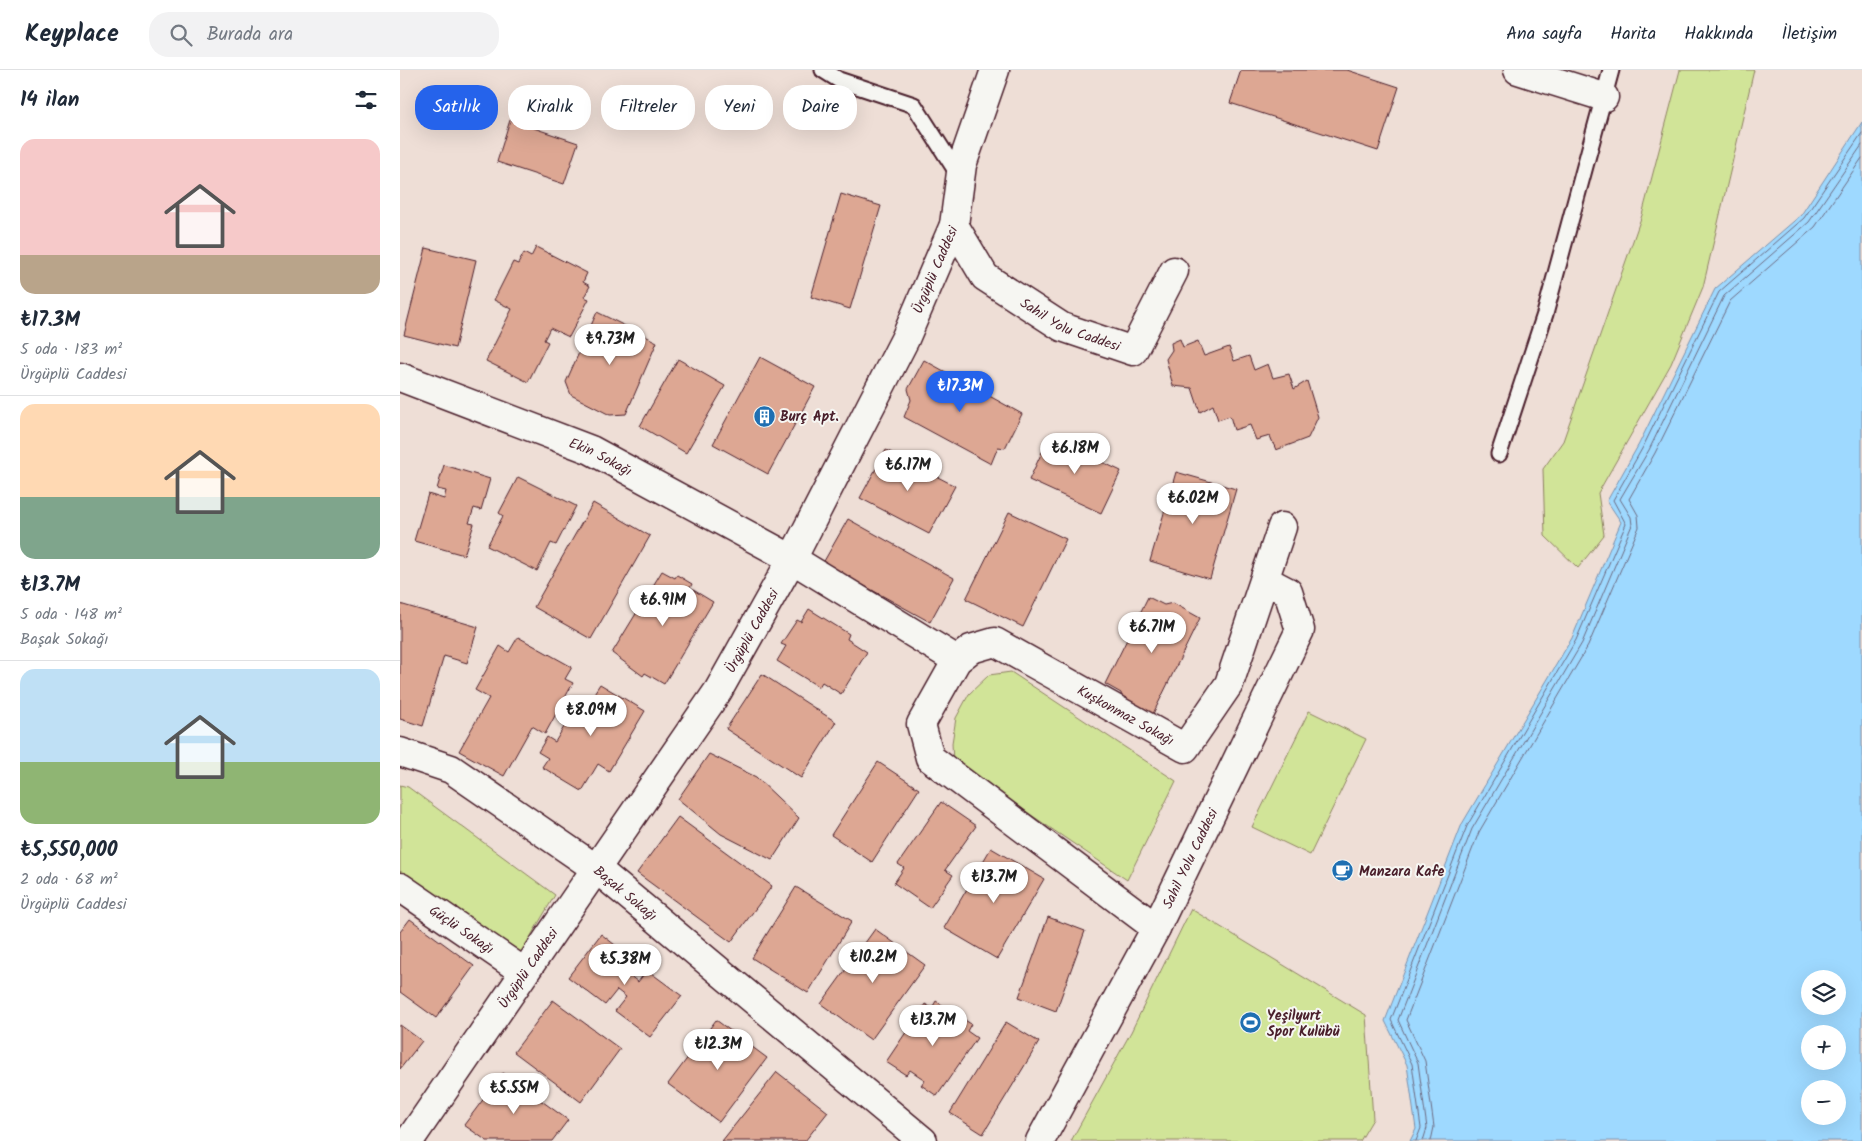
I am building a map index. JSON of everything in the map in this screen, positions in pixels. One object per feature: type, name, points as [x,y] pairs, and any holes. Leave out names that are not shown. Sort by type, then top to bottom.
[{"type":"street","name":"Ürgüplü Caddesi","points":[[409,1141],[524,972],[598,870],[718,691],[792,559],[905,339],[954,225],[962,165],[995,70]]},
{"type":"street","points":[[1518,70],[1604,97]]},
{"type":"street","name":"Sahil Yolu Caddesi","points":[[954,225],[985,277],[1062,327],[1133,351],[1174,271]]},
{"type":"street","name":"Ekin Sokağı","points":[[400,377],[591,450],[792,559]]},
{"type":"street","name":"Kuşkonmaz Sokağı","points":[[1156,928],[1137,915],[1116,896],[930,758],[921,724],[957,660],[971,648],[995,642],[1185,748],[1230,684],[1282,527]]},
{"type":"street","points":[[792,559],[957,660]]},
{"type":"street","name":"Sahil Yolu Caddesi","points":[[1040,1141],[1156,928],[1300,630],[1288,592],[1265,580]]},
{"type":"street","name":"Başak Sokağı","points":[[400,752],[451,769],[598,870],[923,1141]]},
{"type":"street","name":"Güçlü Sokağı","points":[[400,887],[524,972]]},
{"type":"lane","points":[[823,70],[839,80],[914,105],[960,178]]},
{"type":"lane","points":[[1499,454],[1545,314],[1611,70]]},
{"type":"green space","points":[[1680,70],[1754,70],[1703,287],[1671,364],[1598,493],[1604,535],[1578,568],[1545,536],[1543,469],[1563,441],[1642,215]]},
{"type":"green space","points":[[1011,672],[1176,781],[1127,880],[953,762],[952,743],[956,718],[969,694],[989,675]]},
{"type":"green space","points":[[1309,711],[1366,739],[1310,855],[1252,827]]},
{"type":"green space","points":[[400,785],[408,787],[555,895],[519,956],[400,874]]},
{"type":"green space","name":"Yeşilyurt Spor Kulübü","points":[[1191,909],[1366,1015],[1373,1119],[1360,1141],[1071,1141],[1131,1032]]},
{"type":"water","points":[[1862,122],[1862,1141],[1410,1141],[1416,1129],[1407,1065],[1385,1021],[1462,824],[1572,638],[1621,522],[1607,501],[1639,444],[1715,289],[1801,215]]},
{"type":"building","points":[[1241,70],[1347,70],[1399,87],[1378,151],[1230,103]]},
{"type":"building","points":[[508,126],[508,130],[540,130],[578,143],[564,184],[497,162]]},
{"type":"building","points":[[841,194],[881,206],[850,309],[811,297]]},
{"type":"building","points":[[536,247],[587,273],[583,282],[590,286],[584,297],[589,299],[569,337],[550,328],[544,340],[548,342],[528,382],[486,361],[512,309],[494,300],[513,262],[518,264],[524,253],[531,257]]},
{"type":"building","points":[[426,248],[476,260],[455,348],[404,335]]},
{"type":"building","points":[[597,312],[657,342],[626,414],[610,415],[571,395],[566,382]]},
{"type":"building","points":[[1180,339],[1183,347],[1198,341],[1204,356],[1229,347],[1234,361],[1249,356],[1254,370],[1268,364],[1273,378],[1289,374],[1294,389],[1307,381],[1318,417],[1308,438],[1276,450],[1270,436],[1256,440],[1250,425],[1234,430],[1230,416],[1218,420],[1213,405],[1200,412],[1192,388],[1173,386],[1166,359],[1172,350],[1171,343]]},
{"type":"building","name":"Burç Apt.","points":[[760,357],[815,387],[768,474],[713,444]]},
{"type":"building","points":[[678,359],[725,386],[686,453],[640,426]]},
{"type":"building","points":[[924,360],[1022,414],[1005,448],[998,447],[991,464],[904,417],[911,400],[908,389]]},
{"type":"building","points":[[1049,437],[1121,471],[1101,513],[1029,480]]},
{"type":"building","points":[[886,450],[955,486],[929,534],[860,498]]},
{"type":"building","points":[[444,465],[490,479],[481,510],[474,508],[469,523],[474,524],[464,555],[414,541],[428,494],[444,499],[446,491],[437,489]]},
{"type":"building","points":[[1176,472],[1236,489],[1210,579],[1150,561]]},
{"type":"building","points":[[518,477],[576,506],[556,545],[551,543],[537,571],[487,546],[503,516],[499,513]]},
{"type":"building","points":[[593,503],[650,536],[591,639],[534,607]]},
{"type":"building","points":[[1009,512],[1066,539],[1023,627],[966,599]]},
{"type":"building","points":[[848,519],[954,578],[930,622],[823,563]]},
{"type":"building","points":[[662,571],[675,578],[677,575],[692,584],[690,588],[713,602],[664,684],[645,673],[643,676],[612,653]]},
{"type":"building","points":[[1148,597],[1164,605],[1173,603],[1200,618],[1151,718],[1122,700],[1121,693],[1105,684]]},
{"type":"building","points":[[400,604],[478,627],[467,663],[444,656],[423,726],[400,719]]},
{"type":"building","points":[[809,609],[849,634],[847,639],[867,652],[841,694],[822,682],[819,687],[777,661],[786,646],[781,644],[797,620],[801,622]]},
{"type":"building","points":[[518,637],[572,667],[565,679],[573,683],[545,734],[532,726],[504,776],[459,751],[489,698],[475,690],[500,646],[509,652]]},
{"type":"building","points":[[762,674],[836,722],[801,778],[726,729]]},
{"type":"building","points":[[600,684],[645,711],[609,771],[598,764],[582,791],[542,767],[548,758],[538,752],[547,737],[555,742],[582,697],[589,701]]},
{"type":"building","points":[[709,754],[756,777],[799,818],[772,860],[721,834],[678,799]]},
{"type":"building","points":[[878,762],[919,789],[872,862],[831,835]]},
{"type":"building","points":[[941,802],[976,826],[945,870],[953,875],[930,908],[894,883],[904,868],[898,864]]},
{"type":"building","points":[[678,817],[772,886],[731,942],[637,873]]},
{"type":"building","points":[[991,848],[1044,879],[997,959],[944,928]]},
{"type":"building","points":[[796,887],[852,921],[808,993],[752,958]]},
{"type":"building","points":[[1048,917],[1085,931],[1056,1011],[1019,997]]},
{"type":"building","points":[[410,919],[474,966],[436,1018],[400,992],[400,932]]},
{"type":"building","points":[[875,929],[925,965],[871,1040],[821,1004]]},
{"type":"building","points":[[601,934],[638,963],[629,975],[638,982],[647,970],[682,996],[650,1037],[615,1011],[626,997],[617,990],[605,1005],[568,977]]},
{"type":"building","points":[[553,1000],[620,1049],[581,1102],[514,1052]]},
{"type":"building","points":[[936,1001],[971,1024],[967,1031],[977,1038],[937,1096],[921,1085],[925,1080],[910,1070],[906,1075],[886,1062],[925,1004],[932,1008]]},
{"type":"building","points":[[716,1020],[767,1058],[719,1122],[668,1084]]},
{"type":"building","points":[[1006,1022],[1039,1042],[983,1134],[950,1113]]},
{"type":"building","points":[[400,1025],[422,1041],[400,1069]]},
{"type":"building","points":[[777,1072],[828,1112],[805,1141],[722,1141]]},
{"type":"building","points":[[503,1073],[568,1120],[552,1141],[487,1141],[464,1125]]},
{"type":"place","name":"Burç Apt.","points":[[764,416]]},
{"type":"place","name":"Manzara Kafe","points":[[1343,871]]},
{"type":"place","name":"Yeşilyurt Spor Kulübü","points":[[1251,1023]]}]
